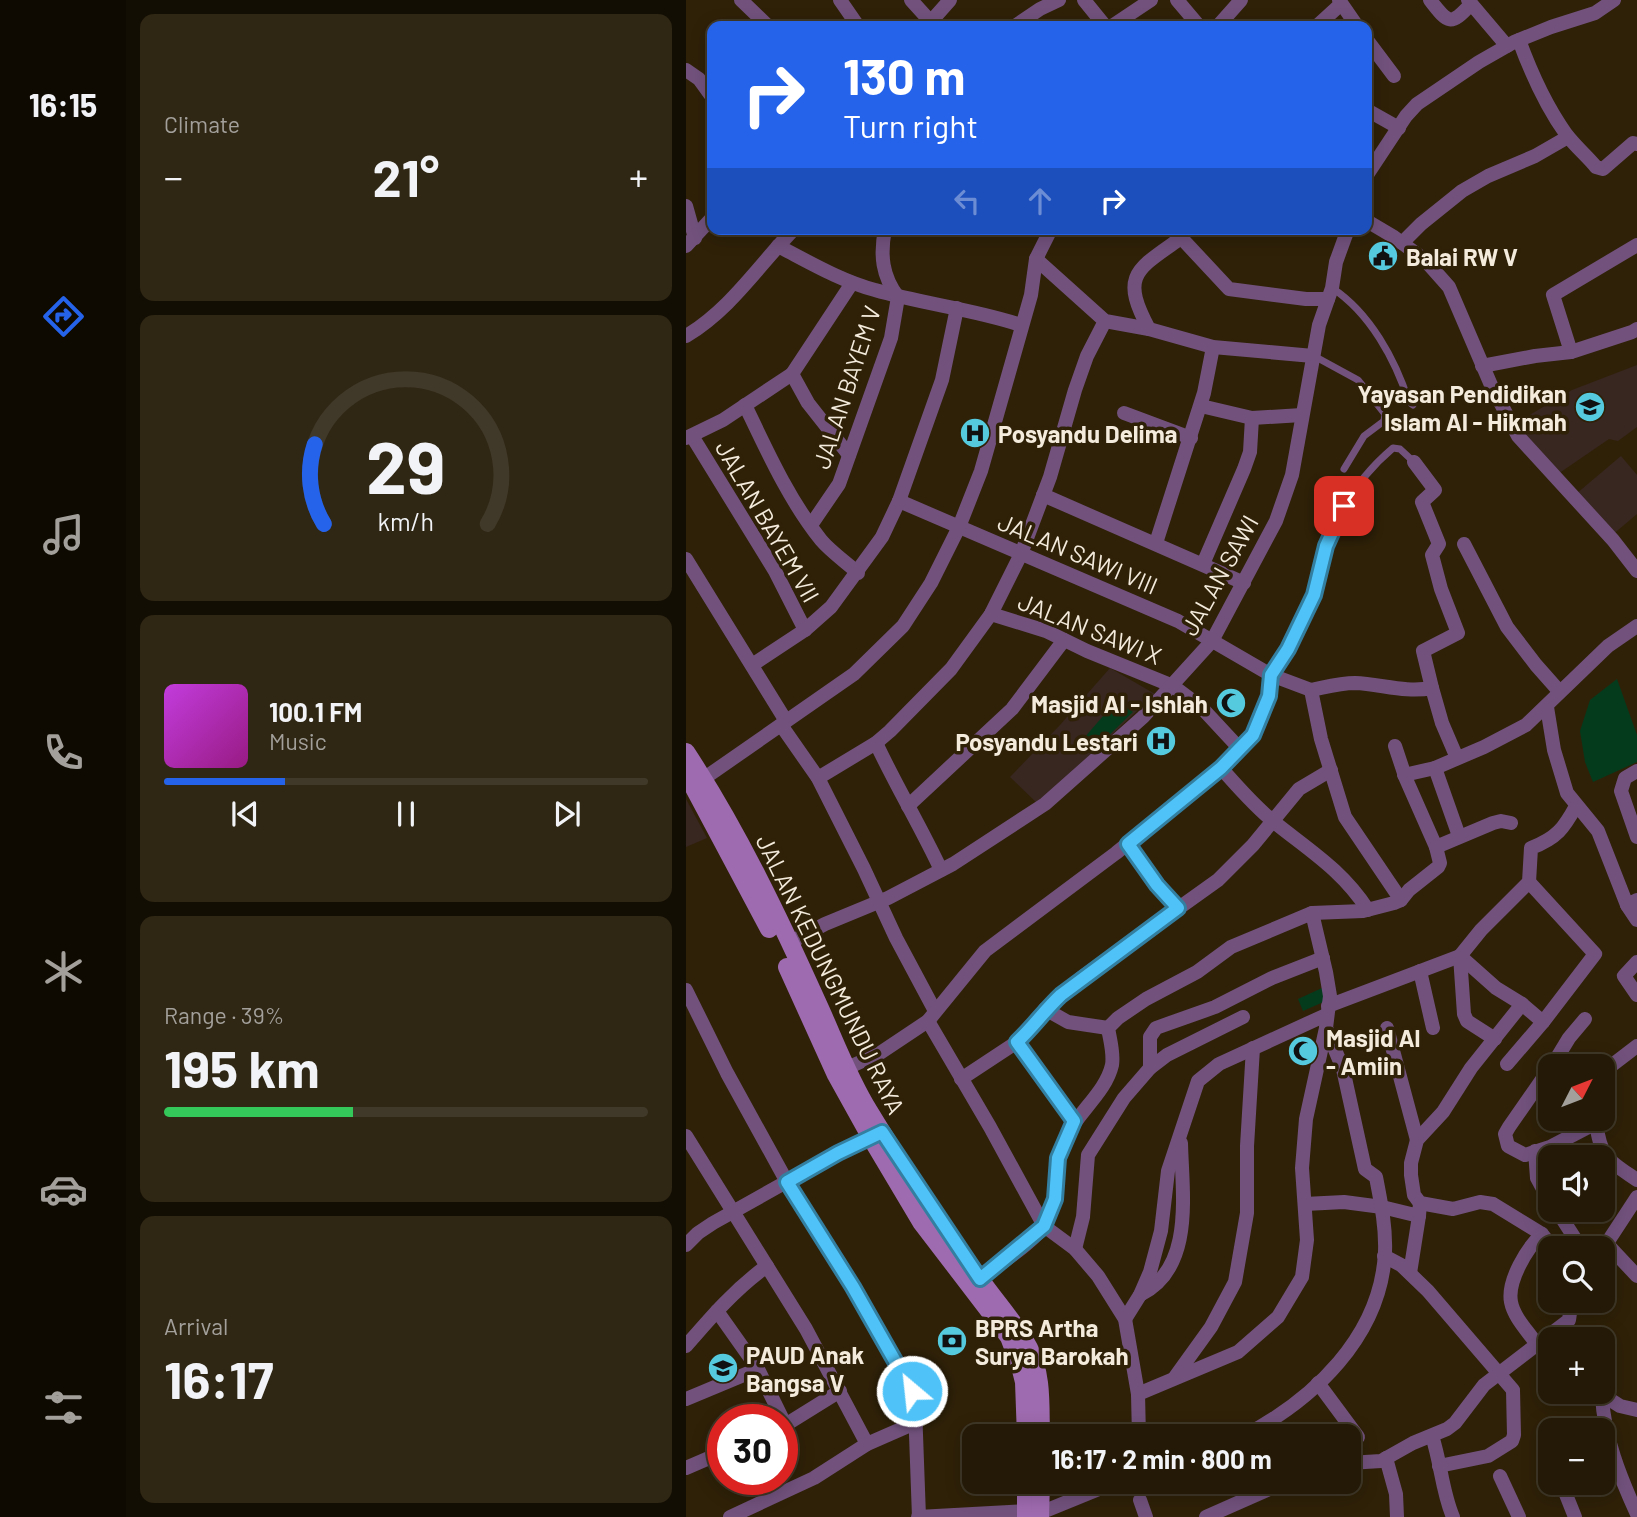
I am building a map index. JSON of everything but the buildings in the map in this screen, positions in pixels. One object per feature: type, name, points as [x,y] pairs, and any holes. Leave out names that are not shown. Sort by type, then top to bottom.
[{"type":"main road","name":"JALAN KEDUNGMUNDU RAYA","points":[[686,752],[692,781],[773,936],[836,1075],[876,1135],[1019,1331],[1040,1380],[1041,1424]]},
{"type":"main road","name":"JALAN KEDUNGMUNDU RAYA","points":[[692,781],[761,884],[876,1135],[928,1231],[1009,1338],[1024,1382],[1026,1424]]},
{"type":"main road","points":[[1029,1494],[1033,1514]]},
{"type":"main road","points":[[1033,1514],[1038,1494]]},
{"type":"street","points":[[840,0],[855,21]]},
{"type":"street","points":[[911,0],[926,21]]},
{"type":"street","points":[[931,21],[950,0]]},
{"type":"street","points":[[1022,21],[1059,0]]},
{"type":"street","points":[[1084,0],[1101,21]]},
{"type":"street","points":[[1119,21],[1151,0]]},
{"type":"street","points":[[1177,0],[1195,21]]},
{"type":"street","points":[[1222,21],[1241,0]]},
{"type":"street","points":[[1430,0],[1445,19],[1451,21],[1456,20],[1469,2],[1513,43],[1568,137],[1601,170],[1633,143],[1637,144]]},
{"type":"street","points":[[1586,0],[1595,13]]},
{"type":"street","points":[[1372,168],[1417,104],[1479,62],[1513,43],[1595,13],[1614,0]]},
{"type":"street","points":[[746,1],[764,21]]},
{"type":"street","points":[[1322,21],[1340,2],[1353,21]]},
{"type":"street","points":[[1372,47],[1394,76]]},
{"type":"street","points":[[686,70],[699,79],[707,90]]},
{"type":"street","points":[[1372,113],[1399,128]]},
{"type":"street","points":[[1402,243],[1462,191],[1568,137]]},
{"type":"street","points":[[686,206],[690,242]]},
{"type":"street","points":[[690,242],[707,223]]},
{"type":"street","points":[[1372,224],[1425,260],[1449,287],[1482,366],[1518,436],[1613,540],[1637,571]]},
{"type":"street","points":[[686,336],[711,320],[788,235]]},
{"type":"street","points":[[883,235],[883,270],[898,297]]},
{"type":"street","points":[[692,781],[854,674],[903,626],[931,583],[959,527],[981,471],[1031,295],[1036,259],[1048,235]]},
{"type":"street","points":[[1149,329],[1136,306],[1133,286],[1146,263],[1175,235]]},
{"type":"street","points":[[1179,235],[1229,289],[1306,299],[1330,293]]},
{"type":"street","name":"JALAN SAWI","points":[[789,943],[825,924],[888,898],[941,870],[1045,804],[1143,717],[1212,641],[1276,521],[1292,475],[1319,325],[1346,235]]},
{"type":"street","points":[[1572,352],[1553,295],[1637,245]]},
{"type":"street","points":[[778,246],[852,284],[898,297],[994,316],[1021,325]]},
{"type":"street","points":[[1036,259],[1105,321],[1149,329],[1213,347],[1313,356]]},
{"type":"street","points":[[689,437],[792,374],[852,284]]},
{"type":"street","name":"JALAN BAYEM V","points":[[811,525],[839,484],[891,338],[898,297]]},
{"type":"street","points":[[752,665],[805,630],[831,607],[882,537],[899,501],[942,380],[957,308]]},
{"type":"street","points":[[818,778],[876,743],[951,668],[990,614],[1021,554],[1044,495],[1087,356],[1105,321]]},
{"type":"street","points":[[1482,366],[1572,352],[1637,329]]},
{"type":"street","points":[[1156,543],[1191,438],[1213,347]]},
{"type":"street","points":[[792,374],[808,403],[849,454]]},
{"type":"street","points":[[745,405],[781,477],[811,525],[822,541],[858,573]]},
{"type":"street","points":[[1200,406],[1252,418],[1302,415]]},
{"type":"street","points":[[1124,413],[1191,438]]},
{"type":"street","points":[[1203,564],[1244,470],[1250,452],[1252,418]]},
{"type":"street","name":"JALAN BAYEM VII","points":[[689,437],[775,571],[805,630]]},
{"type":"street","points":[[1414,462],[1435,490],[1422,502],[1439,544],[1432,555],[1441,589],[1458,633],[1423,651],[1442,723],[1457,758]]},
{"type":"street","points":[[1044,495],[1244,583]]},
{"type":"street","name":"JALAN SAWI VIII","points":[[899,501],[1178,621],[1271,675],[1311,690]]},
{"type":"street","points":[[1464,544],[1507,626],[1559,691]]},
{"type":"street","points":[[686,559],[818,778],[961,1079],[1044,1226],[1075,1249],[1098,1276],[1125,1319],[1139,1394],[1139,1424]]},
{"type":"street","name":"JALAN SAWI X","points":[[990,614],[1046,631],[1173,686],[1201,707],[1240,749]]},
{"type":"street","points":[[1404,775],[1435,768],[1526,725],[1608,646],[1637,626]]},
{"type":"street","points":[[908,806],[1012,709],[1064,640]]},
{"type":"street","points":[[845,1069],[880,1053],[931,1016],[985,951],[1128,844],[1221,768],[1253,735],[1260,722],[1269,696],[1271,675]]},
{"type":"street","points":[[1401,900],[1351,830],[1345,817],[1313,706],[1311,690],[1348,683],[1409,690],[1432,688]]},
{"type":"street","points":[[1546,707],[1557,761],[1567,793],[1598,831],[1632,902],[1637,920]]},
{"type":"street","points":[[876,743],[941,870]]},
{"type":"street","points":[[1108,1028],[1146,999],[1196,972],[1231,947],[1311,913],[1368,910],[1401,900],[1419,880],[1438,867],[1440,863],[1436,847],[1404,775],[1395,746]]},
{"type":"street","points":[[1221,768],[1250,801],[1328,862],[1354,889],[1368,910]]},
{"type":"street","points":[[1435,768],[1459,835]]},
{"type":"street","points":[[961,1079],[1017,1042],[1035,1025],[1045,1009],[1081,978],[1217,880],[1274,822],[1299,789],[1331,770]]},
{"type":"street","points":[[1637,771],[1625,778],[1621,790],[1637,837]]},
{"type":"street","points":[[1125,1319],[1150,1272],[1174,1171],[1180,1127],[1198,1080],[1219,1064],[1420,971],[1460,956],[1481,930],[1529,881],[1531,848],[1546,843],[1561,832],[1577,806]]},
{"type":"street","points":[[1436,847],[1459,835],[1501,821],[1511,823]]},
{"type":"street","points":[[1128,844],[1157,885],[1178,908]]},
{"type":"street","points":[[1507,1064],[1543,1023],[1595,954],[1529,881]]},
{"type":"street","points":[[1139,1394],[1238,1352],[1278,1317],[1301,1277],[1307,1240],[1302,1168],[1306,1119],[1330,996],[1311,913]]},
{"type":"street","points":[[1460,956],[1496,988],[1522,1004],[1543,1023]]},
{"type":"street","points":[[1460,956],[1464,1014],[1467,1021],[1495,1039]]},
{"type":"street","points":[[1150,1068],[1150,1037],[1156,1028],[1216,1007],[1272,978],[1323,958]]},
{"type":"street","points":[[1637,962],[1624,976],[1637,995]]},
{"type":"street","points":[[1420,971],[1433,1028]]},
{"type":"street","points":[[686,990],[727,1073],[787,1182],[907,1379],[912,1391],[915,1423],[918,1517],[1033,1514],[1085,1494]]},
{"type":"street","points":[[1410,1273],[1419,1206],[1414,1195],[1411,1163],[1417,1140],[1443,1112],[1471,1068],[1522,1004]]},
{"type":"street","points":[[1045,1009],[1068,1022],[1108,1028]]},
{"type":"street","points":[[1265,1424],[1338,1364],[1368,1321],[1384,1256],[1382,1207],[1376,1177],[1364,1169],[1343,1069],[1327,1016]]},
{"type":"street","points":[[1075,1249],[1083,1217],[1088,1155],[1124,1098],[1150,1068],[1167,1055],[1243,1017]]},
{"type":"street","points":[[1559,1054],[1585,1019]]},
{"type":"street","points":[[980,1279],[1044,1226],[1055,1199],[1058,1158],[1074,1121],[1111,1069],[1112,1046],[1108,1028]]},
{"type":"street","points":[[1387,1028],[1417,1140]]},
{"type":"street","points":[[1017,1042],[1074,1121]]},
{"type":"street","points":[[1615,1063],[1637,1046]]},
{"type":"street","points":[[1174,1378],[1211,1327],[1235,1282],[1247,1213],[1247,1146],[1253,1048]]},
{"type":"street","points":[[1538,1086],[1505,1134],[1508,1146],[1525,1155],[1550,1147],[1578,1131]]},
{"type":"street","points":[[1597,1131],[1600,1149],[1610,1162],[1637,1180]]},
{"type":"street","points":[[686,1245],[698,1233],[733,1212],[838,1153],[876,1135]]},
{"type":"street","points":[[686,1136],[691,1155],[733,1212],[806,1329],[867,1444]]},
{"type":"street","points":[[1535,1152],[1538,1180]]},
{"type":"street","points":[[1140,1295],[1159,1283],[1180,1242],[1174,1171]]},
{"type":"street","points":[[1612,1236],[1637,1197]]},
{"type":"street","points":[[1305,1204],[1344,1202],[1382,1207],[1453,1209],[1480,1202],[1489,1203],[1503,1208],[1542,1234],[1523,1256],[1511,1300],[1514,1310],[1537,1345],[1484,1385],[1455,1423],[1447,1429],[1386,1458],[1361,1462]]},
{"type":"street","points":[[1615,1255],[1637,1276]]},
{"type":"street","points":[[1384,1256],[1410,1273],[1428,1291],[1476,1350],[1499,1372],[1514,1395],[1512,1441],[1488,1456],[1439,1466]]},
{"type":"street","points":[[686,1346],[748,1280],[767,1266]]},
{"type":"street","points":[[717,1311],[758,1369],[774,1404]]},
{"type":"street","points":[[1562,1327],[1571,1318],[1568,1313]]},
{"type":"street","points":[[686,1399],[758,1369]]},
{"type":"street","points":[[1318,1383],[1348,1424]]},
{"type":"street","points":[[798,1417],[840,1391]]},
{"type":"street","points":[[1615,1403],[1637,1410]]},
{"type":"street","points":[[1602,1404],[1605,1427],[1624,1486],[1637,1514]]},
{"type":"street","points":[[730,1517],[814,1478],[867,1444],[915,1423]]},
{"type":"street","points":[[1432,1436],[1441,1480],[1453,1517]]},
{"type":"street","points":[[1386,1458],[1396,1493],[1398,1517]]},
{"type":"street","points":[[686,1468],[707,1459]]},
{"type":"street","points":[[1500,1476],[1519,1517]]},
{"type":"street","points":[[1206,1517],[1258,1494]]},
{"type":"street","points":[[1566,1495],[1575,1517]]},
{"type":"street","points":[[1140,1500],[1146,1517]]},
{"type":"lane","points":[[1330,293],[1343,295],[1385,346],[1398,368],[1409,402],[1413,405]]},
{"type":"lane","points":[[1313,356],[1358,380],[1385,414],[1384,421],[1357,444],[1344,469]]},
{"type":"lane","points":[[1271,675],[1288,649],[1314,595],[1326,546],[1353,489],[1378,460],[1393,448],[1400,449],[1414,462]]},
{"type":"shaded area","name":"Yayasan Pendidikan Islam Al - Hikmah","points":[[1637,365],[1637,427],[1618,441],[1609,439],[1555,476],[1514,424],[1572,390]]},
{"type":"shaded area","name":"Yayasan Pendidikan Islam Al - Hikmah","points":[[1621,456],[1637,475],[1637,514],[1611,536],[1576,494]]},
{"type":"shaded area","points":[[1110,668],[1155,694],[1038,804],[1010,777]]},
{"type":"shaded area","points":[[686,799],[707,838],[686,847]]},
{"type":"green space","points":[[1617,679],[1637,735],[1637,762],[1593,782],[1585,762],[1580,731],[1590,700]]},
{"type":"green space","points":[[1117,700],[1133,712],[1095,749],[1084,738]]},
{"type":"green space","points":[[1322,988],[1328,1000],[1303,1011],[1298,999]]},
{"type":"place","name":"Balai RW V","points":[[1383,256]]},
{"type":"place","name":"Yayasan Pendidikan Islam Al - Hikmah","points":[[1590,407]]},
{"type":"place","name":"Posyandu Delima","points":[[975,433]]},
{"type":"place","name":"Masjid Al - Ishlah","points":[[1231,703]]},
{"type":"place","name":"Posyandu Lestari","points":[[1161,741]]},
{"type":"place","name":"Masjid Al - Amiin","points":[[1303,1051]]},
{"type":"place","name":"BPRS Artha Surya Barokah","points":[[952,1341]]},
{"type":"place","name":"PAUD Anak Bangsa V","points":[[723,1368]]},
{"type":"route","points":[[912,1391],[853,1287],[787,1182],[882,1132],[980,1279],[1044,1226],[1055,1199],[1058,1158],[1074,1121],[1017,1042],[1035,1025],[1045,1009],[1081,978],[1178,908],[1157,885],[1128,844],[1221,768],[1253,735],[1269,696],[1271,675],[1288,649],[1314,595],[1326,546],[1344,506]]}]
